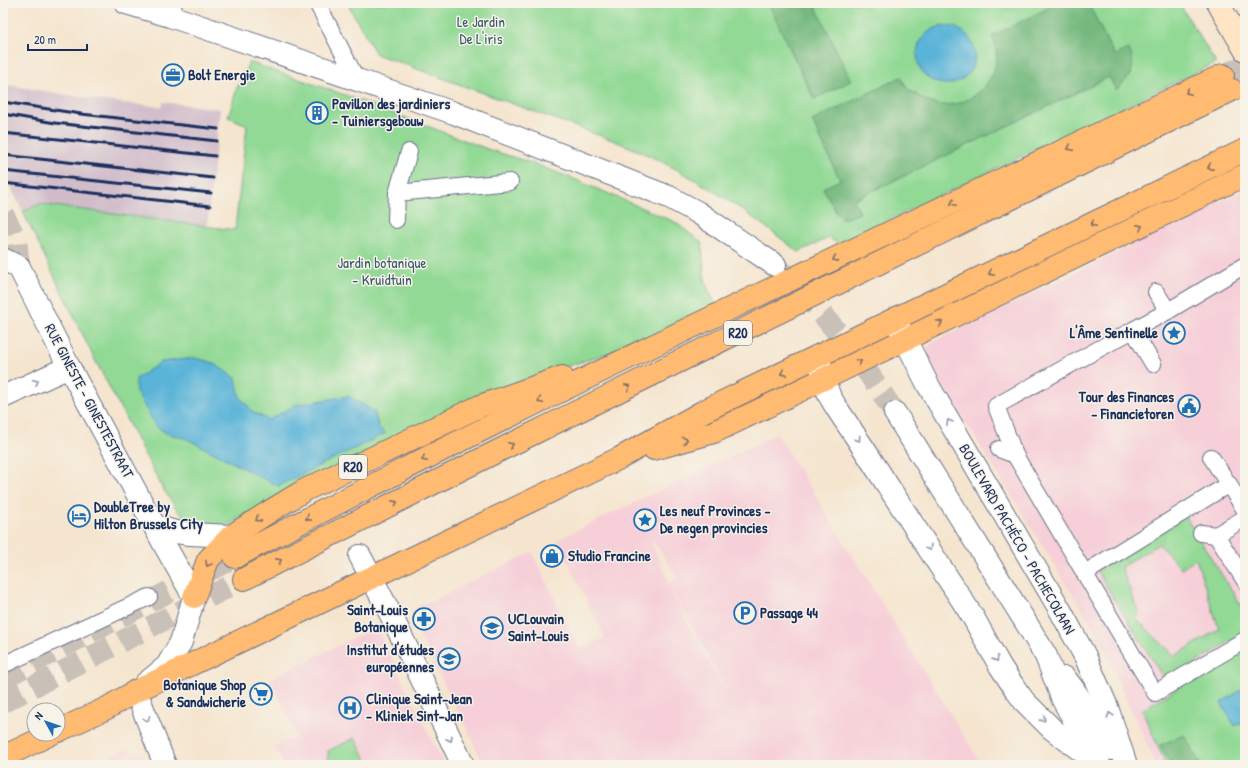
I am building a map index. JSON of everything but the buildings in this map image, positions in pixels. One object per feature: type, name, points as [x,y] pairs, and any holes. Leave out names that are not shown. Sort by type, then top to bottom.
[{"type":"main road","points":[[1218,3],[1245,50]]},
{"type":"main road","name":"R20","points":[[194,597],[208,560],[233,546],[336,503],[650,346],[1228,83],[640,381],[244,579]]},
{"type":"main road","points":[[66,727],[107,708],[136,691],[620,458],[704,411],[1245,150]]},
{"type":"main road","points":[[620,458],[714,432],[1245,175]]},
{"type":"main road","points":[[3,757],[34,742]]},
{"type":"street","points":[[126,3],[170,16],[454,113],[669,197],[697,212],[775,265]]},
{"type":"street","points":[[317,3],[357,80]]},
{"type":"street","points":[[396,220],[397,193],[410,152]]},
{"type":"street","points":[[397,193],[510,182]]},
{"type":"street","name":"RUE GINESTE - GINESTESTRAAT","points":[[11,263],[194,597]]},
{"type":"street","points":[[1245,265],[1168,311],[996,406],[1015,455],[1155,692],[1165,691],[1245,640]]},
{"type":"street","points":[[1158,292],[1168,311]]},
{"type":"street","name":"BOULEVARD PACHÉCO - PACHECOLAAN","points":[[895,319],[934,397],[1059,608],[1085,656],[1107,707],[1126,765]]},
{"type":"street","points":[[1133,330],[1153,364]]},
{"type":"street","points":[[818,356],[829,395],[836,407],[973,617],[1000,666],[1024,701],[1052,729],[1099,765]]},
{"type":"street","points":[[3,397],[69,367]]},
{"type":"street","points":[[895,413],[1046,656],[1074,690],[1123,765]]},
{"type":"street","points":[[999,449],[1015,455]]},
{"type":"street","points":[[1211,457],[1245,510]]},
{"type":"street","points":[[1085,573],[1229,484]]},
{"type":"street","points":[[1245,518],[1209,534],[1245,581]]},
{"type":"street","points":[[155,526],[233,546]]},
{"type":"street","points":[[360,556],[391,615],[463,765]]},
{"type":"street","points":[[3,665],[149,597]]},
{"type":"street","points":[[161,756],[136,691],[167,666],[181,642],[194,597]]},
{"type":"street","points":[[181,642],[192,664]]},
{"type":"street","points":[[1046,656],[1063,700],[1099,765]]},
{"type":"shaded area","points":[[3,84],[104,101],[162,107],[163,102],[220,109],[207,226],[41,204],[23,212],[3,171]]},
{"type":"shaded area","points":[[1245,190],[1245,765],[1156,765],[1096,632],[928,362],[926,355],[928,347],[933,342]]},
{"type":"shaded area","points":[[777,434],[982,765],[483,765],[473,741],[412,620],[412,613],[413,610],[532,552],[579,649],[605,638],[557,540]],"holes":[[[653,541],[678,578],[670,583],[651,542]],[[674,593],[739,714],[694,637]]]},
{"type":"shaded area","name":"Clinique Saint-Jean - Kliniek Sint-Jan","points":[[376,627],[444,765],[283,765],[275,746],[297,737],[270,679]]},
{"type":"shaded area","points":[[128,749],[143,755],[149,765],[91,765],[120,751]]},
{"type":"green space","name":"Le Jardin De L'iris","points":[[347,3],[1179,3],[1216,63],[839,244],[829,238],[798,252],[755,219],[710,188],[637,150],[376,54]]},
{"type":"green space","points":[[768,3],[814,3],[851,81],[814,99]]},
{"type":"green space","points":[[1058,3],[1088,3],[1114,55],[1129,49],[1132,62],[1131,72],[1116,90],[1109,77],[854,200],[860,213],[846,218],[841,218],[838,215],[823,188],[840,180],[812,121],[901,77],[910,91],[932,103],[948,105],[963,101],[977,94],[988,82],[995,68],[996,53],[992,36]]},
{"type":"green space","name":"Jardin botanique - Kruidtuin","points":[[249,62],[351,97],[490,150],[532,163],[574,179],[675,222],[702,243],[704,275],[709,292],[717,305],[648,340],[480,395],[222,528],[193,522],[179,512],[163,489],[93,356],[23,212],[40,204],[235,230],[247,125],[228,117],[237,88]]},
{"type":"green space","points":[[1185,516],[1245,612],[1245,632],[1166,682],[1097,571]],"holes":[[[1159,544],[1181,568],[1196,559],[1219,629],[1175,656],[1135,618],[1139,614],[1121,567]]]},
{"type":"green space","points":[[1245,646],[1245,765],[1166,765],[1142,710]]},
{"type":"green space","points":[[1184,735],[1200,763],[1195,765],[1171,765],[1160,745]]},
{"type":"green space","points":[[355,738],[369,765],[328,765],[328,751]]},
{"type":"water","points":[[946,26],[957,28],[967,34],[973,44],[975,55],[973,66],[967,76],[957,82],[946,84],[935,82],[925,76],[919,66],[917,55],[919,44],[925,34],[935,28]]},
{"type":"water","points":[[195,358],[211,362],[236,378],[240,397],[253,412],[269,420],[295,405],[348,396],[374,411],[379,428],[386,433],[278,486],[187,439],[166,433],[156,426],[136,392],[136,379],[161,362]]},
{"type":"water","points":[[1242,689],[1245,694],[1245,705],[1240,708],[1245,716],[1245,721],[1235,726],[1221,703]]},
{"type":"tunnel","points":[[1223,75],[1245,66]]},
{"type":"tunnel","points":[[3,214],[16,239],[19,267]]},
{"type":"tunnel","points":[[777,267],[819,310],[859,359],[895,413]]},
{"type":"tunnel","points":[[3,678],[235,557]]},
{"type":"tunnel","points":[[3,702],[244,579]]},
{"type":"railway","points":[[3,102],[81,114],[218,129]]},
{"type":"railway","points":[[3,114],[55,123],[217,141]]},
{"type":"railway","points":[[3,133],[215,156]]},
{"type":"railway","points":[[3,155],[213,178]]},
{"type":"railway","points":[[3,171],[211,193]]},
{"type":"railway","points":[[3,183],[210,206]]},
{"type":"place","name":"Bolt Energie","points":[[173,75]]},
{"type":"place","name":"Pavillon des jardiniers - Tuiniersgebouw","points":[[317,113]]},
{"type":"place","name":"L'Âme Sentinelle","points":[[1174,333]]},
{"type":"place","name":"Tour des Finances - Financietoren","points":[[1189,406]]},
{"type":"place","name":"DoubleTree by Hilton Brussels City","points":[[79,516]]},
{"type":"place","name":"Les neuf Provinces - De negen provincies","points":[[645,520]]},
{"type":"place","name":"Studio Francine","points":[[552,556]]},
{"type":"place","name":"Passage 44","points":[[745,613]]},
{"type":"place","name":"Saint-Louis Botanique","points":[[424,619]]},
{"type":"place","name":"UCLouvain Saint-Louis","points":[[492,628]]},
{"type":"place","name":"Institut d'études européennes","points":[[449,659]]},
{"type":"place","name":"Botanique Shop & Sandwicherie","points":[[261,694]]},
{"type":"place","name":"Clinique Saint-Jean - Kliniek Sint-Jan","points":[[350,708]]}]
